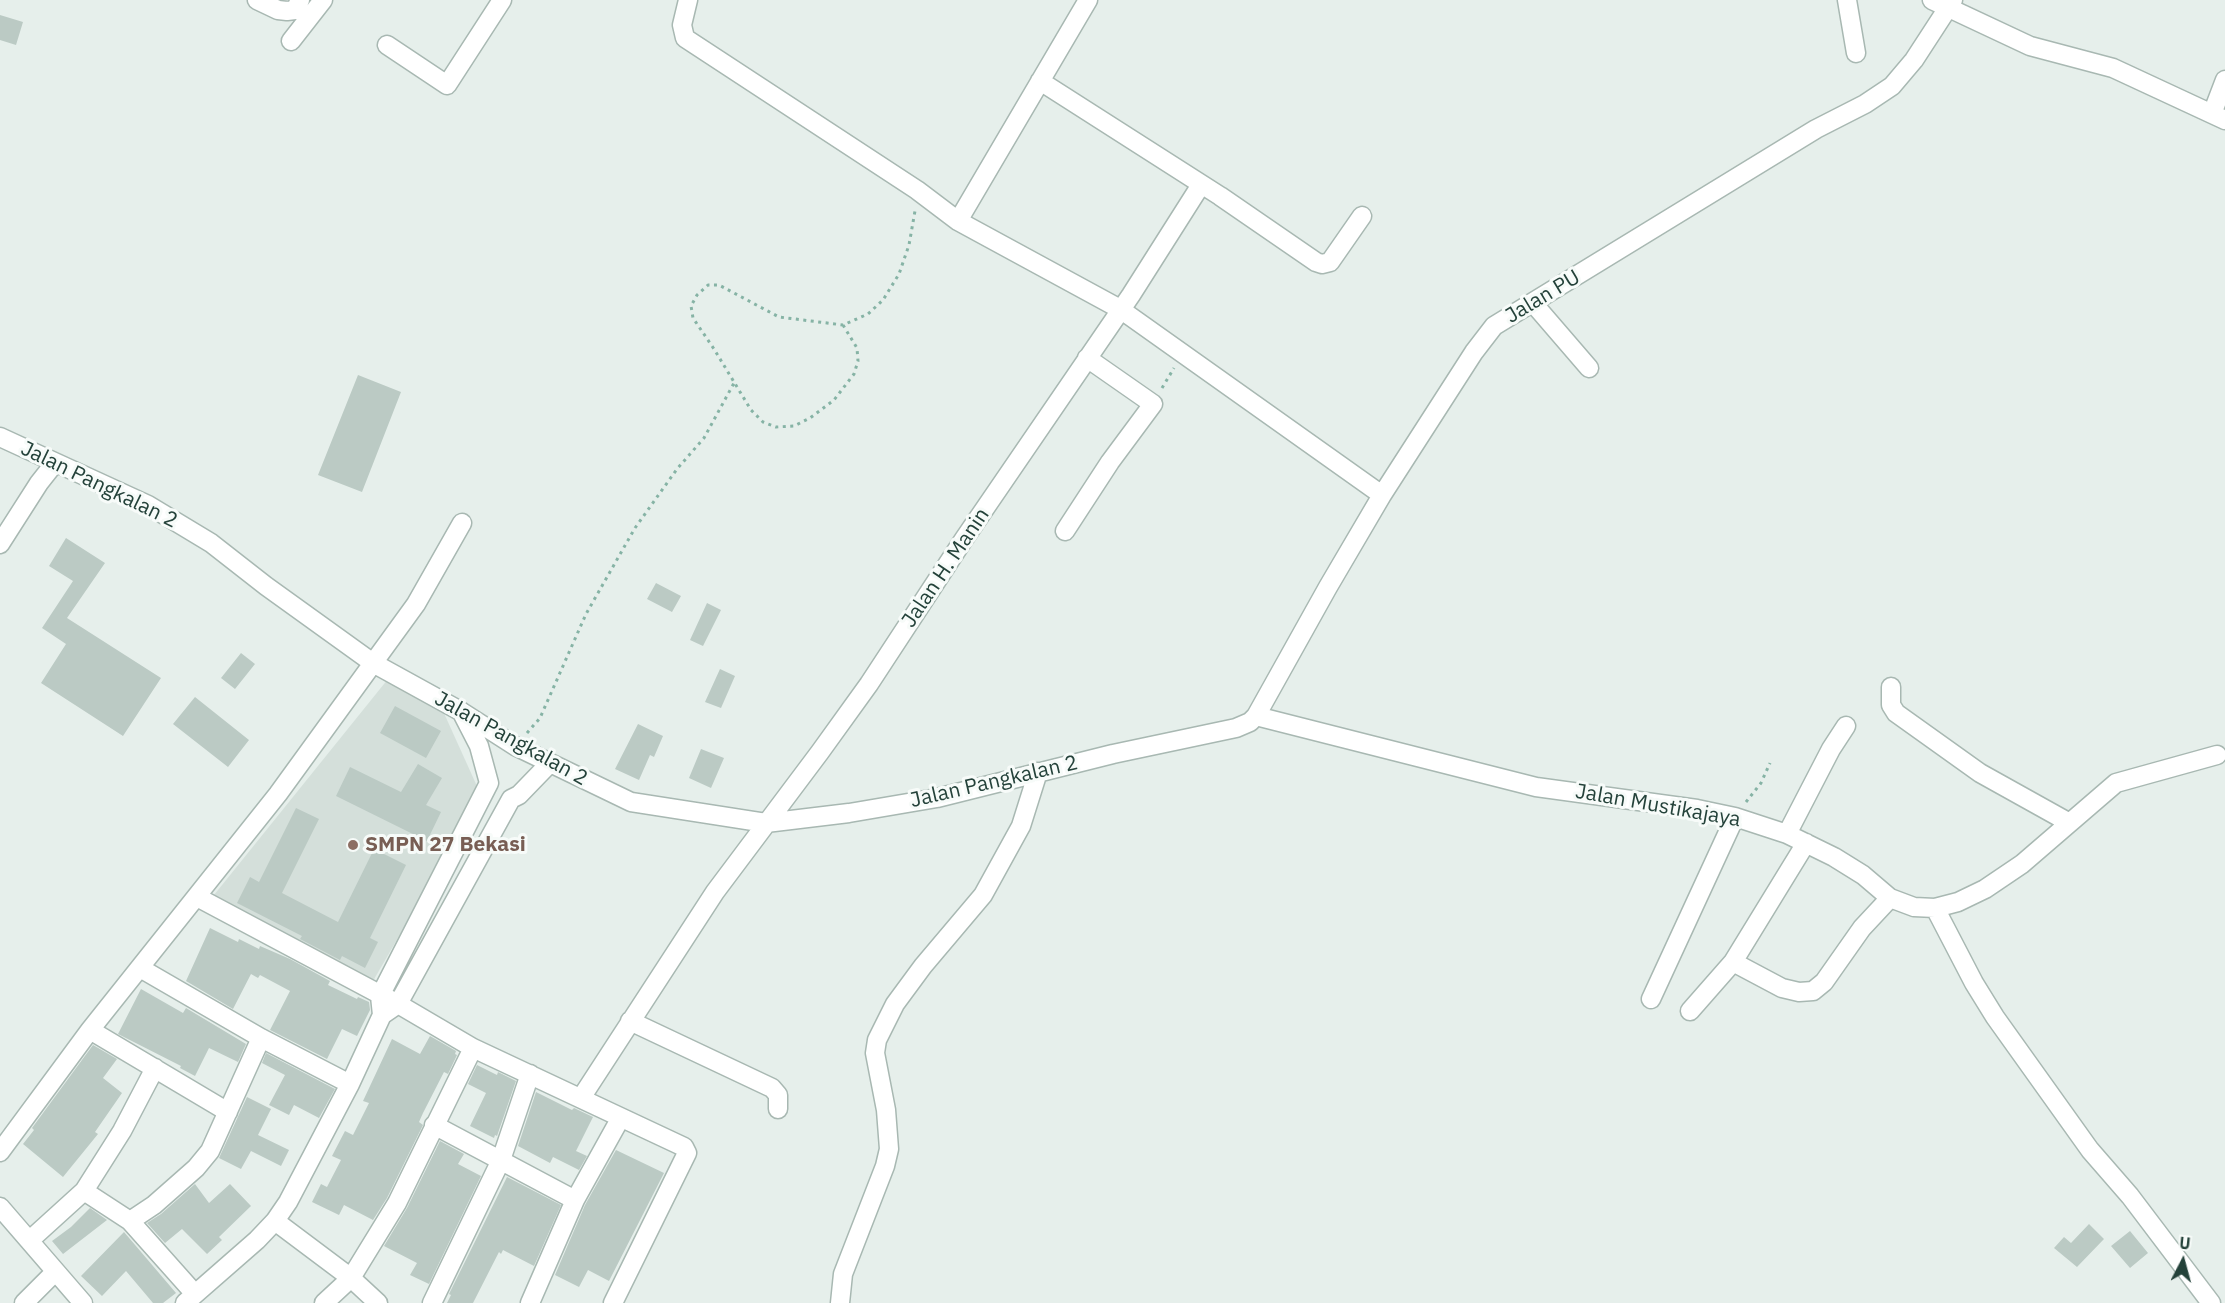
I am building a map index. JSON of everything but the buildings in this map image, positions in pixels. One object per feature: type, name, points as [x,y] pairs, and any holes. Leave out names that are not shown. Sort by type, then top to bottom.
[{"type":"street","points":[[257,0],[278,10],[286,11],[295,10],[300,0]]},
{"type":"street","points":[[291,41],[323,0]]},
{"type":"street","points":[[387,45],[447,86],[502,0]]},
{"type":"street","points":[[688,0],[682,25],[685,38],[916,190],[958,221],[1120,309],[1382,495]]},
{"type":"street","points":[[958,221],[1088,0]]},
{"type":"street","points":[[1847,0],[1856,53]]},
{"type":"street","points":[[1945,2],[2031,46],[2113,68],[2219,117],[2225,81]]},
{"type":"street","name":"Jalan PU","points":[[1256,716],[1382,495],[1474,352],[1494,326],[1816,129],[1865,104],[1892,86],[1914,60],[1945,2]]},
{"type":"street","points":[[1040,81],[1220,196],[1316,262],[1322,264],[1330,262],[1362,216]]},
{"type":"street","name":"Jalan H. Manin","points":[[581,1098],[715,892],[869,684],[1197,191]]},
{"type":"street","points":[[1533,303],[1588,368]]},
{"type":"street","points":[[1065,531],[1110,462],[1153,404],[1087,358]]},
{"type":"street","name":"Jalan Pangkalan 2","points":[[0,437],[54,464],[148,505],[211,543],[266,586],[373,663],[462,712],[515,746],[631,802],[766,823],[849,813],[937,798],[1038,772],[1236,728],[1250,722],[1256,716]]},
{"type":"street","points":[[0,544],[39,483],[54,464]]},
{"type":"street","points":[[0,1152],[90,1030],[278,794],[416,604],[462,523]]},
{"type":"street","points":[[1891,687],[1892,705],[1896,714],[1980,773],[2068,822]]},
{"type":"street","points":[[382,1015],[380,996],[489,783],[479,746],[462,712]]},
{"type":"street","name":"Jalan Mustikajaya","points":[[1256,716],[1536,787],[1735,817],[1787,834],[1806,843],[1863,875],[1890,898],[1914,907],[1935,908],[1958,902],[1985,889],[2022,864],[2116,783],[2217,755]]},
{"type":"street","points":[[1787,834],[1831,749],[1846,726]]},
{"type":"street","points":[[84,1191],[130,1221],[190,1299],[257,1240],[275,1221],[288,1202],[350,1084],[382,1015],[398,1004],[511,799],[519,795],[550,764]]},
{"type":"street","points":[[840,1303],[843,1274],[885,1166],[888,1149],[886,1110],[874,1053],[877,1040],[902,994],[922,966],[987,889],[1022,826],[1038,772]]},
{"type":"street","points":[[487,789],[511,799]]},
{"type":"street","points":[[1651,999],[1735,817]]},
{"type":"street","points":[[1690,1011],[1733,962],[1806,843]]},
{"type":"street","points":[[197,897],[398,1004],[473,1048],[581,1098],[620,1119],[684,1147],[687,1154],[613,1303]]},
{"type":"street","points":[[1733,962],[1782,988],[1799,992],[1813,991],[1824,982],[1862,928],[1890,898]]},
{"type":"street","points":[[1935,908],[1974,983],[1995,1017],[2090,1150],[2130,1196],[2211,1303]]},
{"type":"street","points":[[140,968],[261,1038],[350,1084]]},
{"type":"street","points":[[630,1021],[772,1088],[778,1095],[778,1109]]},
{"type":"street","points":[[90,1030],[228,1112]]},
{"type":"street","points":[[130,1221],[154,1205],[196,1168],[210,1151],[261,1038]]},
{"type":"street","points":[[324,1303],[351,1278],[397,1203],[473,1048]]},
{"type":"street","points":[[30,1240],[84,1191],[122,1131],[155,1068]]},
{"type":"street","points":[[432,1303],[501,1160],[530,1074]]},
{"type":"street","points":[[530,1303],[575,1200],[620,1119]]},
{"type":"street","points":[[434,1125],[575,1200]]},
{"type":"street","points":[[0,1207],[82,1303]]},
{"type":"street","points":[[275,1221],[351,1278],[378,1303]]},
{"type":"street","points":[[24,1303],[55,1272]]},
{"type":"path","points":[[843,325],[857,348],[858,362],[854,374],[834,400],[810,418],[794,426],[776,426],[763,422],[751,410],[693,318],[691,306],[697,295],[708,285],[719,285],[779,317],[843,325],[868,314],[883,300],[899,274],[909,245],[916,190]]},
{"type":"path","points":[[1153,404],[1182,353]]},
{"type":"path","points":[[515,746],[540,718],[586,614],[634,528],[677,469],[704,438],[734,383]]},
{"type":"path","points":[[1735,817],[1761,783],[1770,763]]},
{"type":"shaded area","name":"SMPN 27 Bekasi","points":[[388,679],[443,711],[481,795],[373,981],[214,895]]},
{"type":"place","name":"SMPN 27 Bekasi","points":[[353,845]]}]
